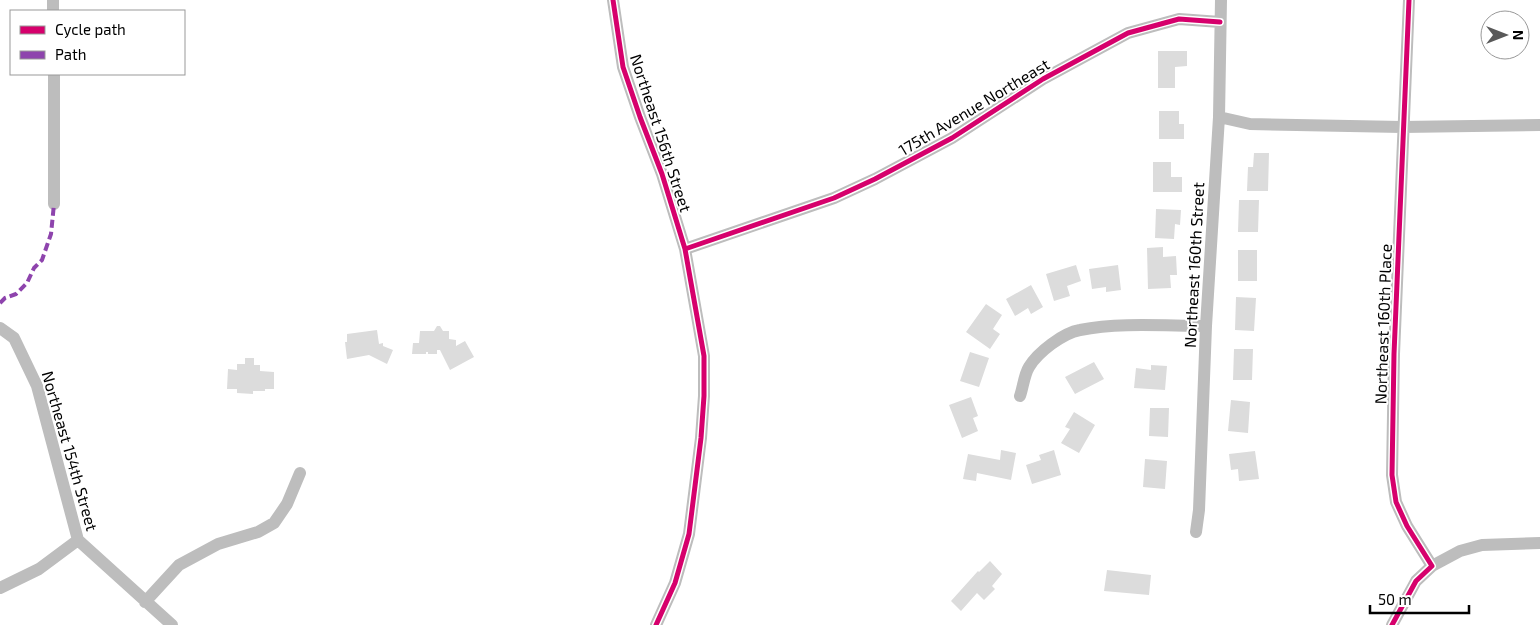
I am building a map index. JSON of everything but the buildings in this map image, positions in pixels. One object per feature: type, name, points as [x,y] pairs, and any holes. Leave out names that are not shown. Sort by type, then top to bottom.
[{"type":"street","name":"Northeast 156th Street","points":[[613,0],[623,67],[662,174],[685,250],[704,356],[702,438],[689,534],[675,583],[656,625]]},
{"type":"street","name":"Northeast 160th Street","points":[[1196,532],[1200,510],[1206,326],[1219,117],[1221,0]]},
{"type":"street","name":"Northeast 160th Place","points":[[1409,0],[1402,127],[1392,475],[1396,502],[1407,526],[1432,566]]},
{"type":"street","name":"175th Avenue Northeast","points":[[685,250],[834,198],[875,179],[952,138],[1043,80],[1128,33],[1179,19],[1220,22]]},
{"type":"street","points":[[54,75],[54,204]]},
{"type":"street","points":[[1219,117],[1250,124],[1402,127],[1540,125]]},
{"type":"street","points":[[1020,396],[1028,368],[1043,350],[1060,338],[1079,330],[1124,326],[1206,326]]},
{"type":"street","name":"Northeast 154th Street","points":[[0,328],[14,338],[37,386],[78,540],[172,625]]},
{"type":"street","points":[[145,602],[179,565],[218,544],[258,532],[274,523],[287,504],[300,473]]},
{"type":"street","points":[[0,588],[39,569],[78,540]]},
{"type":"street","points":[[1392,625],[1416,581],[1432,566],[1460,551],[1482,545],[1540,543]]},
{"type":"marked path","points":[[0,303],[5,298],[16,294],[27,283],[34,268],[42,260],[51,234],[54,204]]},
{"type":"cycle path","points":[[613,0],[623,67],[662,174],[685,249],[704,356],[701,438],[689,534],[675,583],[656,625]]},
{"type":"cycle path","points":[[1392,625],[1416,581],[1432,566],[1407,526],[1396,502],[1392,475],[1394,354],[1409,0]]},
{"type":"cycle path","points":[[685,249],[834,198],[875,179],[952,138],[1043,79],[1128,33],[1179,19],[1220,22]]}]
